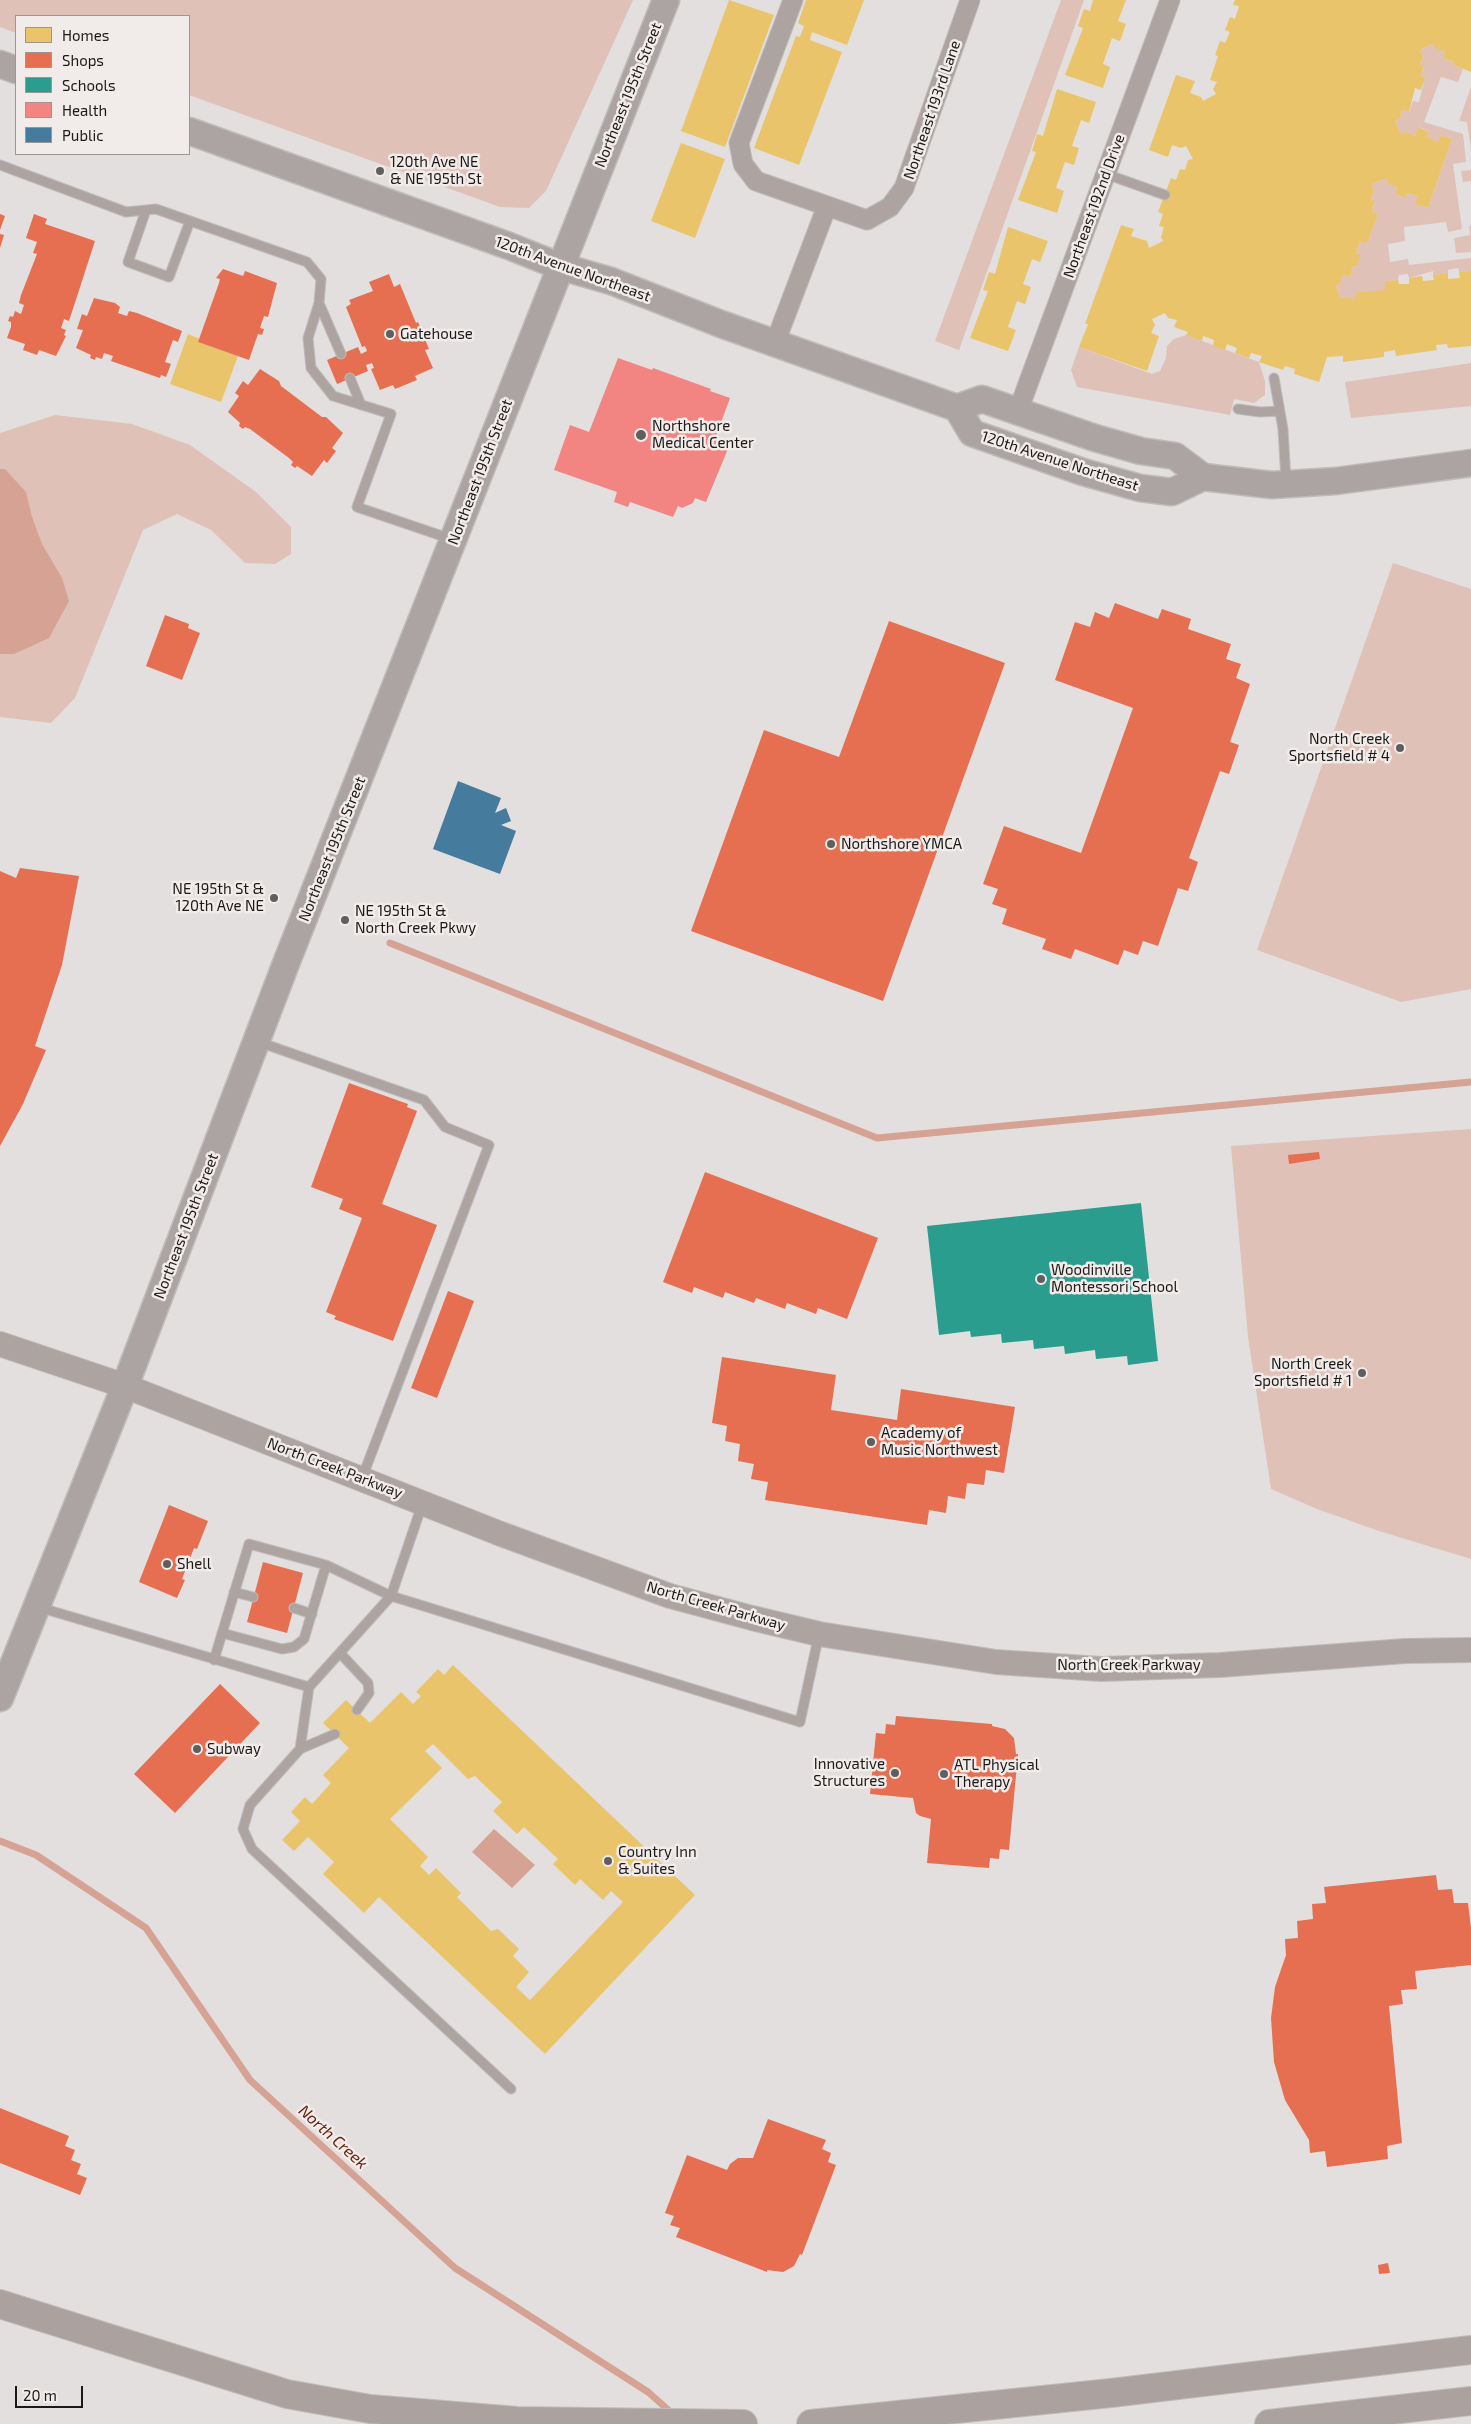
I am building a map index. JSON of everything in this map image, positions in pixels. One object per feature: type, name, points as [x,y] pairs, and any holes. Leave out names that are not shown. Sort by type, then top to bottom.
[{"type":"highway","points":[[0,2304],[287,2394],[370,2409],[517,2421],[743,2424]]},
{"type":"highway","points":[[811,2424],[1111,2393],[1471,2350]]},
{"type":"highway","points":[[1269,2424],[1471,2401]]},
{"type":"highway","points":[[1421,2424],[1471,2418]]},
{"type":"main road","name":"Northeast 195th Street","points":[[0,1698],[35,1606],[125,1386],[257,1041],[454,540],[559,266],[666,0]]},
{"type":"main road","points":[[0,64],[15,70]]},
{"type":"main road","name":"120th Avenue Northeast","points":[[190,131],[956,408],[972,433],[1084,472],[1140,488],[1172,492],[1203,478]]},
{"type":"main road","points":[[956,408],[982,399],[1095,438],[1141,450],[1175,456],[1203,478],[1272,485],[1336,481],[1471,463]]},
{"type":"street","name":"Northeast 193rd Lane","points":[[793,0],[739,144],[743,164],[756,181],[867,220],[890,207],[904,188],[970,0]]},
{"type":"street","name":"Northeast 192nd Drive","points":[[1018,412],[1170,0]]},
{"type":"street","points":[[775,343],[827,206]]},
{"type":"street","name":"North Creek Parkway","points":[[0,1344],[125,1386],[502,1534],[670,1596],[819,1634],[996,1662],[1101,1669],[1220,1665],[1405,1651],[1471,1650]]},
{"type":"lane","points":[[0,165],[126,212],[156,209],[308,262],[321,279],[319,303],[308,338],[311,368],[333,396],[391,414],[357,507],[454,540]]},
{"type":"lane","points":[[1106,174],[1165,195]]},
{"type":"lane","points":[[146,210],[128,262],[169,277],[190,221]]},
{"type":"lane","points":[[319,303],[341,354]]},
{"type":"lane","points":[[350,378],[361,405]]},
{"type":"lane","points":[[1274,378],[1280,411],[1286,484]]},
{"type":"lane","points":[[1238,409],[1260,412],[1280,411]]},
{"type":"lane","points":[[257,1041],[424,1100],[445,1127],[489,1145],[362,1478]]},
{"type":"lane","points":[[300,1749],[309,1687],[391,1596],[423,1502]]},
{"type":"lane","points":[[214,1660],[249,1544],[326,1565],[391,1596],[800,1722],[819,1634]]},
{"type":"lane","points":[[222,1633],[282,1649],[294,1647],[304,1639],[326,1565]]},
{"type":"lane","points":[[234,1592],[253,1597]]},
{"type":"lane","points":[[35,1606],[309,1687]]},
{"type":"lane","points":[[294,1608],[312,1614]]},
{"type":"lane","points":[[340,1652],[368,1683],[368,1693],[357,1710]]},
{"type":"lane","points":[[334,1734],[300,1749],[250,1806],[243,1829],[252,1849],[510,2089]]},
{"type":"shaded area","points":[[0,0],[633,0],[546,191],[529,208],[500,207],[190,95],[190,15],[15,15],[15,33],[0,27]]},
{"type":"shaded area","points":[[1061,0],[1084,0],[959,350],[935,341]]},
{"type":"shaded area","points":[[1433,44],[1436,48],[1445,52],[1443,58],[1454,62],[1453,65],[1463,69],[1458,82],[1441,77],[1424,122],[1463,134],[1466,162],[1453,164],[1462,229],[1448,232],[1446,222],[1404,227],[1405,241],[1388,244],[1390,262],[1408,259],[1409,265],[1471,258],[1471,271],[1459,272],[1458,268],[1448,270],[1448,273],[1433,275],[1433,271],[1409,278],[1408,274],[1399,275],[1398,280],[1385,281],[1385,290],[1354,300],[1341,299],[1336,286],[1340,284],[1343,275],[1350,277],[1353,266],[1356,267],[1360,256],[1356,254],[1360,241],[1367,244],[1378,214],[1372,212],[1375,202],[1371,200],[1374,190],[1372,184],[1386,178],[1388,184],[1397,187],[1395,194],[1406,198],[1407,193],[1418,196],[1416,204],[1428,208],[1452,139],[1441,135],[1438,142],[1427,137],[1429,132],[1419,127],[1415,136],[1406,132],[1401,134],[1395,121],[1400,119],[1402,110],[1409,112],[1413,101],[1419,102],[1425,78],[1421,76],[1424,67],[1420,65],[1423,56],[1420,50]]},
{"type":"shaded area","points":[[1471,87],[1471,150],[1467,122],[1459,121]]},
{"type":"shaded area","points":[[1471,170],[1471,181],[1463,182],[1461,171]]},
{"type":"shaded area","points":[[1469,226],[1471,226],[1471,252],[1456,253],[1454,238],[1470,235]]},
{"type":"shaded area","points":[[1186,335],[1259,362],[1265,381],[1265,395],[1254,403],[1234,399],[1230,415],[1077,387],[1071,370],[1079,347],[1152,374],[1160,371],[1166,358],[1167,346],[1174,339]]},
{"type":"shaded area","points":[[1471,363],[1471,406],[1351,418],[1345,382]]},
{"type":"shaded area","points":[[55,415],[132,424],[190,445],[256,492],[291,527],[291,554],[275,564],[245,563],[211,530],[177,514],[143,530],[75,698],[51,723],[0,717],[0,433]]},
{"type":"shaded area","points":[[0,469],[5,469],[26,492],[32,517],[42,544],[62,578],[69,601],[49,638],[14,654],[0,654]]},
{"type":"shaded area","name":"North Creek Sportsfield # 4","points":[[1393,563],[1471,589],[1471,989],[1401,1002],[1257,950]]},
{"type":"shaded area","name":"North Creek Sportsfield # 1","points":[[1471,1129],[1471,1559],[1379,1531],[1317,1509],[1271,1489],[1248,1337],[1231,1146]]},
{"type":"shaded area","points":[[494,1829],[535,1865],[512,1888],[472,1852]]},
{"type":"building: Homes","points":[[729,0],[774,15],[725,147],[681,131]]},
{"type":"building: Homes","points":[[806,0],[864,0],[847,45],[812,32],[810,40],[842,52],[799,165],[754,148],[796,36],[800,37],[804,26],[798,23]]},
{"type":"building: Homes","points":[[1093,0],[1126,0],[1118,21],[1126,24],[1120,41],[1112,38],[1103,64],[1110,67],[1103,88],[1065,75],[1083,28],[1078,26],[1084,9],[1090,11]]},
{"type":"building: Homes","points":[[1235,0],[1471,0],[1471,72],[1453,65],[1454,62],[1443,58],[1445,52],[1435,48],[1433,44],[1420,50],[1423,56],[1420,65],[1424,66],[1421,76],[1425,78],[1421,90],[1415,88],[1409,112],[1402,110],[1400,119],[1395,121],[1401,134],[1406,132],[1415,136],[1418,127],[1429,132],[1427,137],[1438,142],[1441,135],[1452,139],[1428,208],[1415,204],[1418,196],[1407,193],[1406,198],[1395,194],[1397,187],[1388,184],[1386,178],[1372,184],[1374,190],[1371,200],[1375,201],[1372,212],[1378,214],[1367,244],[1360,241],[1356,254],[1361,255],[1356,267],[1353,266],[1350,277],[1343,275],[1340,284],[1336,286],[1341,299],[1347,297],[1354,300],[1357,292],[1385,290],[1385,281],[1398,280],[1399,284],[1409,284],[1409,278],[1422,276],[1423,281],[1434,280],[1433,275],[1448,273],[1448,279],[1460,278],[1459,272],[1471,271],[1471,346],[1448,348],[1447,344],[1436,345],[1437,350],[1396,356],[1395,350],[1384,352],[1384,357],[1343,362],[1343,356],[1327,357],[1319,382],[1294,374],[1295,369],[1285,366],[1283,370],[1259,362],[1262,356],[1251,353],[1249,358],[1235,353],[1237,348],[1227,344],[1225,350],[1213,346],[1214,340],[1203,336],[1202,341],[1186,335],[1188,332],[1174,327],[1177,320],[1168,318],[1165,313],[1152,319],[1155,325],[1151,333],[1159,336],[1147,371],[1079,347],[1088,324],[1085,324],[1121,225],[1134,229],[1131,236],[1147,241],[1149,248],[1163,241],[1161,237],[1164,227],[1159,226],[1163,214],[1158,212],[1171,178],[1176,180],[1180,169],[1185,170],[1188,160],[1193,159],[1186,146],[1181,148],[1172,145],[1168,157],[1149,150],[1176,75],[1195,81],[1190,93],[1201,97],[1203,101],[1216,94],[1213,89],[1217,82],[1210,80],[1218,56],[1215,55],[1220,41],[1225,43],[1230,32],[1225,30],[1230,17],[1235,19],[1239,6],[1233,5]]},
{"type":"building: Homes","points":[[1057,89],[1096,102],[1089,123],[1081,120],[1072,146],[1079,148],[1074,165],[1065,162],[1056,188],[1064,191],[1057,213],[1018,200],[1036,152],[1032,151],[1037,134],[1043,136]]},
{"type":"building: Homes","points":[[681,143],[725,159],[695,238],[651,221]]},
{"type":"building: Homes","points":[[1008,227],[1048,241],[1040,262],[1032,259],[1023,284],[1031,287],[1025,304],[1017,301],[1008,327],[1016,330],[1008,351],[970,338],[988,291],[983,290],[989,272],[995,274]]},
{"type":"building: Homes","points":[[188,334],[200,339],[198,342],[238,356],[221,402],[170,384]]},
{"type":"building: Homes","name":"Country Inn & Suites","points":[[453,1665],[695,1895],[545,2054],[379,1897],[364,1913],[323,1874],[334,1862],[308,1837],[294,1851],[282,1840],[300,1821],[291,1812],[305,1797],[312,1804],[331,1783],[323,1775],[349,1748],[323,1723],[346,1700],[370,1723],[401,1692],[413,1704],[421,1696],[416,1692],[438,1669],[444,1675]],"holes":[[[433,1744],[468,1779],[475,1776],[502,1802],[493,1811],[517,1834],[524,1827],[558,1859],[553,1864],[575,1885],[580,1879],[603,1900],[611,1891],[623,1902],[530,2000],[516,1987],[529,1972],[513,1956],[519,1949],[498,1929],[491,1931],[457,1897],[461,1893],[436,1868],[429,1875],[420,1866],[428,1857],[390,1819],[442,1768],[425,1751]]]},
{"type":"building: Shops","points":[[0,214],[5,216],[0,230]]},
{"type":"building: Shops","points":[[34,214],[47,219],[45,224],[95,241],[69,321],[64,319],[61,328],[66,330],[64,335],[66,336],[56,356],[39,350],[37,355],[23,350],[25,344],[7,338],[11,327],[11,322],[8,321],[10,316],[13,317],[15,311],[21,314],[24,305],[19,303],[21,295],[37,254],[33,253],[37,242],[26,238]]},
{"type":"building: Shops","points":[[0,234],[4,235],[0,248]]},
{"type":"building: Shops","points":[[223,269],[243,276],[245,271],[277,283],[268,317],[264,316],[260,328],[264,329],[262,335],[258,334],[249,360],[198,342],[219,283],[220,279],[216,278]]},
{"type":"building: Shops","name":"Gatehouse","points":[[389,274],[394,287],[400,284],[416,323],[418,322],[429,349],[425,350],[433,368],[415,376],[417,380],[395,389],[393,385],[380,390],[371,369],[374,368],[372,363],[366,365],[368,371],[337,384],[327,360],[358,347],[361,354],[367,351],[365,346],[362,347],[346,307],[351,304],[349,300],[373,291],[369,282]]},
{"type":"building: Shops","points":[[94,298],[115,303],[120,307],[118,313],[127,316],[129,311],[137,313],[182,331],[178,342],[173,340],[165,362],[171,364],[166,377],[161,375],[160,378],[111,361],[113,356],[104,353],[102,359],[96,357],[95,360],[90,358],[91,355],[76,348],[83,330],[77,329],[82,314],[87,316]]},
{"type":"building: Shops","points":[[260,369],[279,381],[281,386],[322,417],[326,417],[343,433],[332,448],[336,451],[327,463],[324,460],[312,476],[297,466],[295,468],[291,465],[293,462],[289,458],[250,429],[245,427],[243,429],[239,426],[240,423],[228,412],[239,396],[235,393],[243,381],[248,385]]},
{"type":"building: Shops","points":[[1115,603],[1158,619],[1162,609],[1191,619],[1188,629],[1231,644],[1226,659],[1241,664],[1236,678],[1250,684],[1230,742],[1239,745],[1229,774],[1220,771],[1189,858],[1198,862],[1188,891],[1178,888],[1158,946],[1143,941],[1138,955],[1124,950],[1118,965],[1075,949],[1071,959],[1042,949],[1046,939],[1002,924],[1007,909],[992,904],[998,889],[983,884],[1004,826],[1081,853],[1133,708],[1055,680],[1075,622],[1090,627],[1095,612],[1109,618]]},
{"type":"building: Shops","points":[[165,615],[189,624],[188,628],[200,633],[182,680],[146,666]]},
{"type":"building: Shops","name":"Northshore YMCA","points":[[889,621],[1005,663],[883,1001],[691,931],[764,730],[839,757]]},
{"type":"building: Shops","points":[[20,868],[79,876],[62,965],[35,1046],[46,1050],[23,1104],[0,1146],[0,871],[16,878]]},
{"type":"building: Shops","points":[[349,1083],[408,1104],[407,1107],[417,1111],[382,1204],[437,1225],[393,1341],[334,1319],[336,1316],[326,1312],[362,1218],[339,1209],[343,1199],[311,1187]]},
{"type":"building: Shops","points":[[1319,1152],[1320,1159],[1289,1164],[1288,1155]]},
{"type":"building: Shops","points":[[705,1172],[878,1238],[847,1319],[818,1308],[816,1314],[787,1303],[785,1309],[756,1298],[754,1303],[725,1292],[723,1298],[694,1287],[692,1293],[663,1282]]},
{"type":"building: Shops","points":[[448,1291],[474,1301],[437,1398],[411,1388]]},
{"type":"building: Shops","name":"Academy of Music Northwest","points":[[722,1357],[836,1375],[831,1410],[897,1420],[901,1389],[1015,1407],[1004,1473],[986,1470],[984,1485],[967,1483],[965,1499],[948,1496],[946,1513],[929,1510],[927,1525],[765,1500],[768,1482],[751,1479],[754,1464],[738,1461],[740,1444],[725,1441],[727,1426],[712,1423]]},
{"type":"building: Shops","name":"Shell","points":[[169,1505],[208,1521],[197,1549],[194,1548],[182,1579],[185,1580],[177,1598],[139,1582]]},
{"type":"building: Shops","points":[[263,1562],[303,1573],[287,1633],[247,1622]]},
{"type":"building: Shops","name":"Subway","points":[[220,1684],[260,1723],[175,1813],[134,1774]]},
{"type":"building: Shops","name":"ATL Physical Therapy","points":[[896,1716],[992,1724],[992,1726],[1005,1729],[1014,1738],[1016,1754],[1018,1754],[1009,1850],[1000,1849],[999,1859],[990,1858],[989,1868],[927,1863],[931,1819],[916,1813],[913,1798],[870,1794],[876,1733],[885,1734],[886,1724],[895,1725]]},
{"type":"building: Shops","points":[[1436,1875],[1438,1890],[1452,1889],[1454,1903],[1468,1903],[1471,1928],[1471,1965],[1415,1971],[1417,1989],[1401,1990],[1403,2004],[1389,2006],[1402,2143],[1387,2146],[1388,2159],[1327,2167],[1325,2151],[1310,2153],[1309,2140],[1285,2100],[1274,2062],[1271,2018],[1275,1987],[1286,1955],[1285,1939],[1298,1938],[1297,1921],[1313,1919],[1312,1904],[1326,1903],[1324,1887]]},
{"type":"building: Shops","points":[[0,2108],[69,2136],[65,2146],[75,2150],[71,2160],[81,2164],[77,2174],[87,2178],[80,2195],[0,2163]]},
{"type":"building: Shops","points":[[768,2119],[826,2140],[822,2149],[831,2153],[828,2162],[836,2165],[802,2255],[800,2254],[794,2266],[783,2272],[767,2270],[767,2272],[676,2237],[680,2228],[670,2225],[674,2216],[665,2213],[687,2155],[727,2170],[730,2164],[738,2158],[753,2158]]},
{"type":"building: Shops","points":[[1388,2263],[1390,2273],[1379,2274],[1378,2265]]},
{"type":"building: Schools","name":"Woodinville Montessori School","points":[[1141,1203],[1158,1361],[1128,1365],[1127,1356],[1096,1359],[1095,1350],[1065,1354],[1064,1346],[1034,1349],[1033,1340],[1002,1343],[1001,1334],[971,1337],[970,1331],[939,1335],[927,1226]]},
{"type":"building: Health","name":"Northshore Medical Center","points":[[618,358],[652,370],[653,368],[730,398],[715,439],[730,444],[706,502],[695,498],[693,503],[682,508],[678,506],[673,517],[630,502],[628,507],[614,502],[617,492],[554,470],[570,425],[589,432]]},
{"type":"building: Public","points":[[458,781],[501,798],[495,813],[506,808],[511,821],[501,825],[516,831],[500,874],[433,849]]},
{"type":"waterway","points":[[390,943],[877,1138],[1471,1082]]},
{"type":"waterway","name":"North Creek","points":[[0,1841],[36,1855],[146,1928],[250,2080],[455,2268],[648,2392],[674,2415]]},
{"type":"place","name":"120th Ave NE & NE 195th St","points":[[380,171]]},
{"type":"place","name":"Gatehouse","points":[[390,334]]},
{"type":"place","name":"Northshore Medical Center","points":[[641,435]]},
{"type":"place","name":"North Creek Sportsfield # 4","points":[[1400,748]]},
{"type":"place","name":"Northshore YMCA","points":[[831,844]]},
{"type":"place","name":"NE 195th St & 120th Ave NE","points":[[274,898]]},
{"type":"place","name":"NE 195th St & North Creek Pkwy","points":[[345,920]]},
{"type":"place","name":"Woodinville Montessori School","points":[[1041,1279]]},
{"type":"place","name":"North Creek Sportsfield # 1","points":[[1362,1373]]},
{"type":"place","name":"Academy of Music Northwest","points":[[871,1442]]},
{"type":"place","name":"Shell","points":[[167,1564]]},
{"type":"place","name":"Subway","points":[[197,1749]]},
{"type":"place","name":"Innovative Structures","points":[[895,1773]]},
{"type":"place","name":"ATL Physical Therapy","points":[[944,1774]]},
{"type":"place","name":"Country Inn & Suites","points":[[608,1861]]}]
